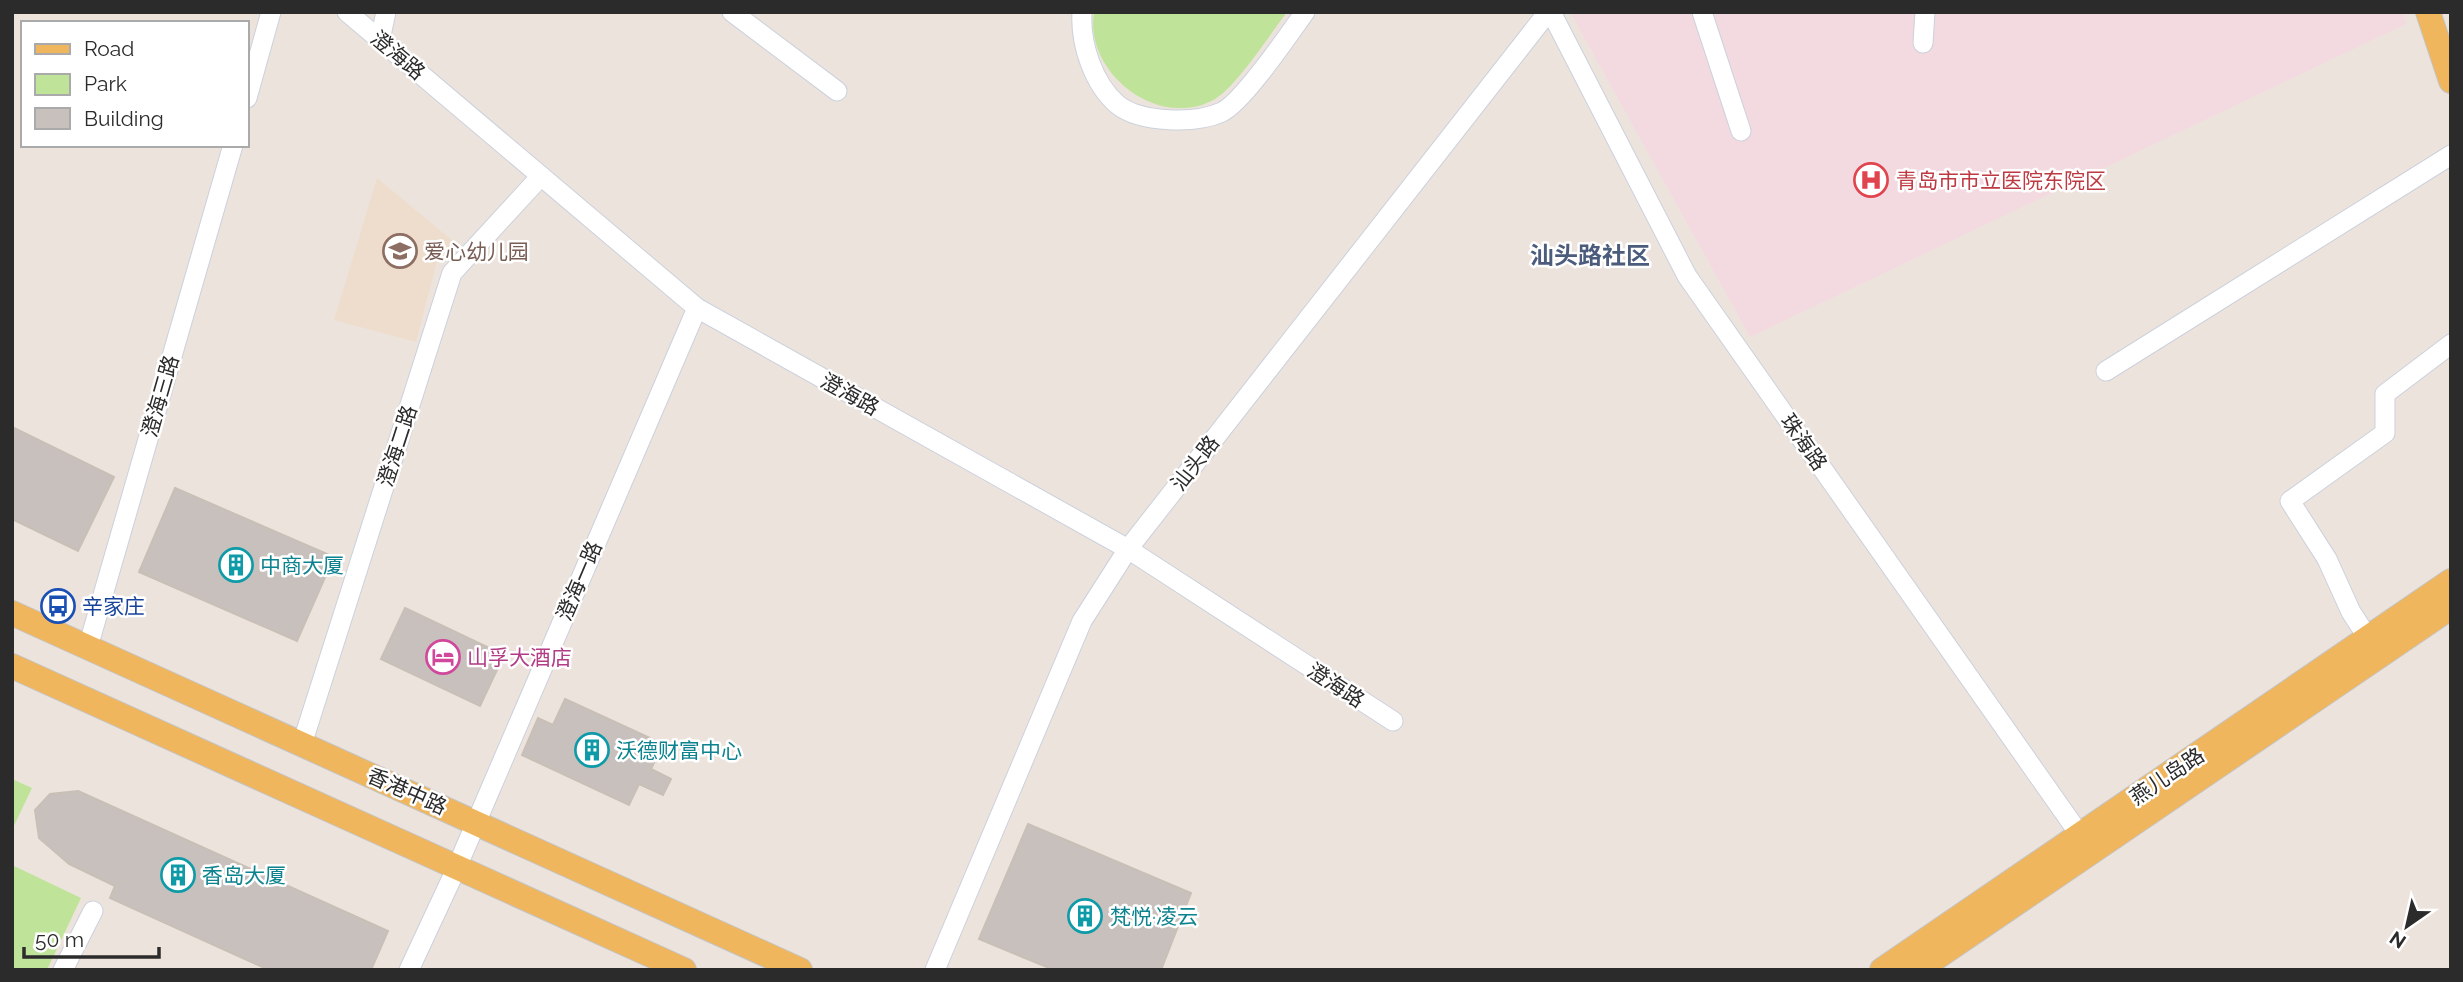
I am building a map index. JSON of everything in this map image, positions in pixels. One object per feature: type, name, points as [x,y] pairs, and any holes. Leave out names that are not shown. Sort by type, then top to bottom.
[{"type":"main road","points":[[2428,12],[2451,80]]},
{"type":"main road","points":[[2446,12],[2451,27]]},
{"type":"main road","name":"燕儿岛路","points":[[1918,970],[2086,843],[2451,581]]},
{"type":"main road","name":"燕儿岛路","points":[[1882,970],[2086,843],[2451,607]]},
{"type":"main road","name":"香港中路","points":[[12,613],[475,821],[770,963],[800,970]]},
{"type":"main road","points":[[12,666],[684,970]]},
{"type":"street","points":[[248,93],[271,12]]},
{"type":"street","name":"澄海路","points":[[347,12],[697,308],[1128,549],[1393,721]]},
{"type":"street","points":[[380,40],[386,12]]},
{"type":"street","points":[[732,12],[837,91]]},
{"type":"street","points":[[1082,12],[1081,33],[1097,78],[1119,105],[1161,120],[1191,121],[1224,111],[1256,77],[1305,12]]},
{"type":"street","name":"汕头路","points":[[935,970],[1082,621],[1128,549],[1549,12]]},
{"type":"street","name":"珠海路","points":[[1549,12],[1687,276],[2086,843]]},
{"type":"street","points":[[1702,12],[1741,131]]},
{"type":"street","points":[[1923,43],[1925,12]]},
{"type":"street","name":"澄海三路","points":[[88,648],[232,147]]},
{"type":"street","points":[[2106,371],[2451,155]]},
{"type":"street","name":"澄海二路","points":[[302,744],[452,273],[541,176]]},
{"type":"street","name":"澄海一路","points":[[410,970],[457,867],[697,308]]},
{"type":"street","points":[[2368,638],[2351,612],[2327,559],[2290,501],[2385,433],[2385,394],[2451,344]]},
{"type":"street","points":[[64,970],[93,911]]},
{"type":"shaded area","name":"青岛市市立医院东院区","points":[[1570,12],[2402,12],[2406,24],[1750,337]]},
{"type":"shaded area","name":"爱心幼儿园","points":[[377,178],[454,242],[437,261],[416,342],[334,320]]},
{"type":"green space","points":[[1094,12],[1287,12],[1243,72],[1223,93],[1193,107],[1171,107],[1149,102],[1113,75],[1101,56],[1094,35]]},
{"type":"green space","points":[[12,779],[32,788],[12,830]]},
{"type":"green space","points":[[12,865],[81,898],[47,970],[12,970]]},
{"type":"building","points":[[12,427],[114,477],[78,551],[12,519]]},
{"type":"building","name":"中商大厦","points":[[175,488],[334,557],[297,641],[139,572]]},
{"type":"building","name":"山孚大酒店","points":[[405,608],[504,655],[480,706],[381,659]]},
{"type":"building","name":"沃德财富中心","points":[[565,699],[663,744],[651,769],[671,779],[663,795],[639,784],[629,805],[522,755],[538,718],[553,725]]},
{"type":"building","name":"香岛大厦","points":[[78,791],[388,931],[371,970],[269,970],[110,898],[115,886],[69,864],[39,838],[35,810],[50,794]]},
{"type":"building","name":"梵悦·凌云","points":[[1028,824],[1191,893],[1161,970],[1054,970],[979,939]]},
{"type":"place","name":"青岛市市立医院东院区","points":[[1871,180]]},
{"type":"place","name":"爱心幼儿园","points":[[400,251]]},
{"type":"place","name":"中商大厦","points":[[236,565]]},
{"type":"place","name":"辛家庄","points":[[58,606]]},
{"type":"place","name":"山孚大酒店","points":[[443,657]]},
{"type":"place","name":"沃德财富中心","points":[[592,750]]},
{"type":"place","name":"香岛大厦","points":[[178,875]]},
{"type":"place","name":"梵悦·凌云","points":[[1085,916]]},
{"type":"district","name":"汕头路社区","points":[[1590,255]]}]
